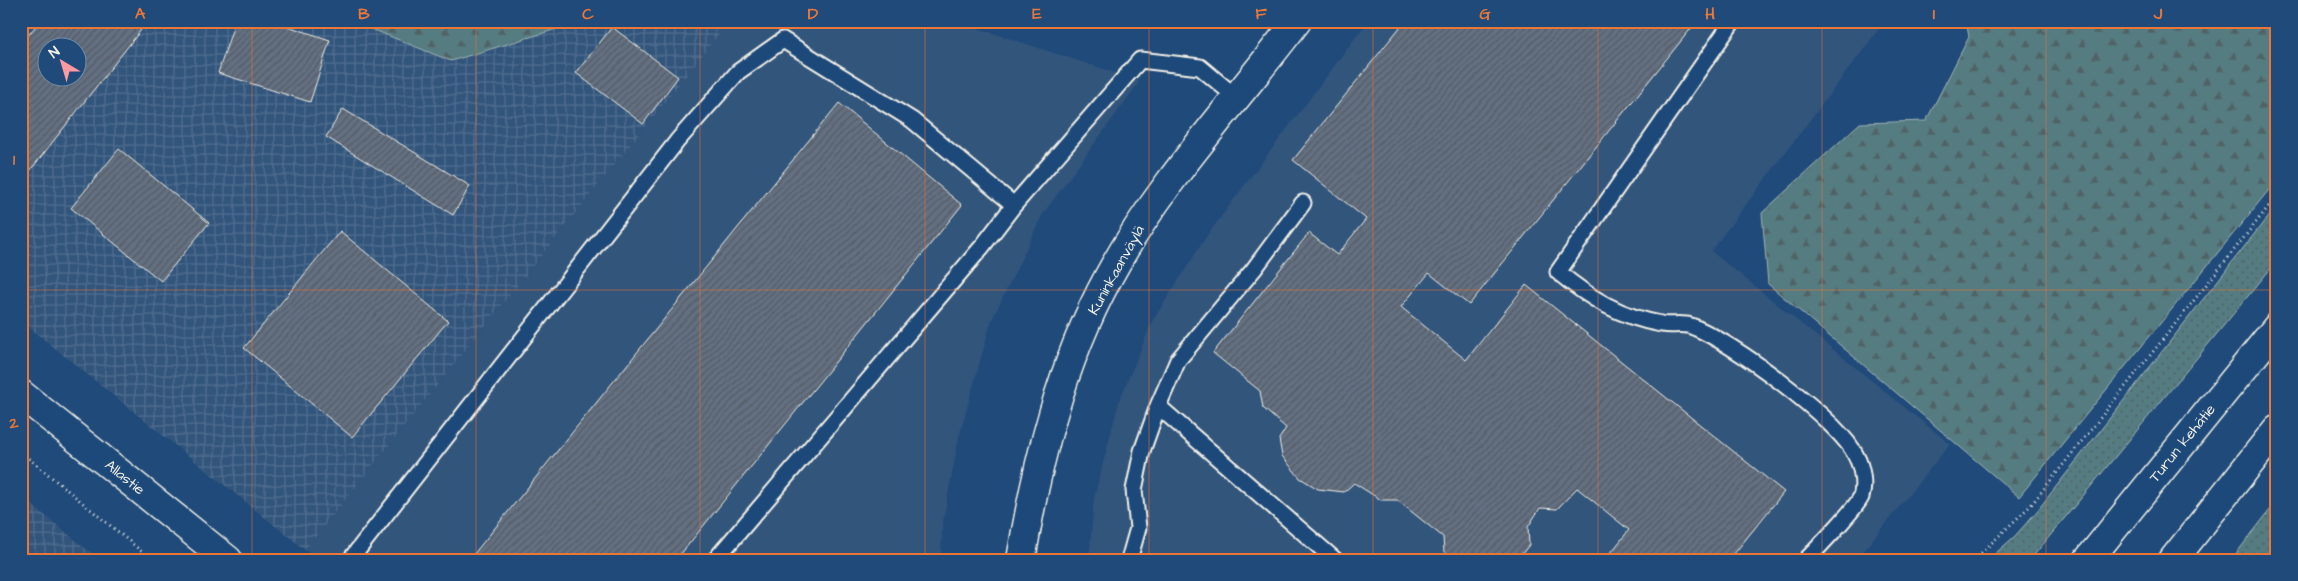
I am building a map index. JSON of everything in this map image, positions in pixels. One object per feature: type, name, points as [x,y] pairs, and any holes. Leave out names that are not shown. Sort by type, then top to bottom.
[{"type":"main road","name":"Kuninkaanväylä","points":[[1020,560],[1037,472],[1047,432],[1090,315],[1108,276],[1135,233],[1297,21]]},
{"type":"main road","name":"Turun kehätie","points":[[2088,560],[2277,327]]},
{"type":"main road","name":"Allastie","points":[[21,394],[228,560]]},
{"type":"main road","points":[[2173,560],[2277,429]]},
{"type":"lane","points":[[1733,21],[1558,272],[1584,294],[1617,312],[1662,324],[1690,325],[1747,356],[1835,427],[1856,456],[1863,479],[1861,498],[1806,560]]},
{"type":"lane","points":[[350,560],[678,140],[738,72],[783,40],[912,120],[1014,205]]},
{"type":"lane","points":[[715,560],[981,248],[1014,205],[1140,60],[1200,67],[1237,98]]},
{"type":"lane","points":[[1124,560],[1128,560],[1138,528],[1134,490],[1142,451],[1158,406],[1178,360],[1254,269],[1303,203]]},
{"type":"lane","points":[[1158,406],[1335,560]]},
{"type":"path","points":[[1974,560],[2031,505],[2277,196]]},
{"type":"path","points":[[21,452],[152,560]]},
{"type":"shaded area","points":[[21,21],[352,21],[451,61],[583,21],[730,21],[305,550],[21,321]]},
{"type":"shaded area","points":[[730,21],[956,21],[1140,81],[1043,214],[991,322],[959,437],[942,527],[941,560],[320,560],[305,550]]},
{"type":"shaded area","points":[[1368,21],[1885,21],[1711,251],[1950,444],[1856,560],[1089,560],[1094,498],[1119,401],[1153,320],[1208,234]]},
{"type":"shaded area","points":[[21,496],[100,560],[21,560]]},
{"type":"green space","points":[[352,21],[583,21],[451,61]]},
{"type":"green space","points":[[1966,21],[2277,22],[2277,180],[2019,497],[1768,284],[1762,213],[1860,123],[1926,121],[1969,37]]},
{"type":"green space","points":[[2277,205],[2277,261],[2030,560],[1988,560],[2015,536],[2037,511]]},
{"type":"green space","points":[[2277,501],[2277,560],[2231,560]]},
{"type":"building","points":[[40,21],[148,21],[25,177],[21,173],[21,44]]},
{"type":"building","points":[[235,21],[272,21],[330,40],[310,102],[218,73]]},
{"type":"building","points":[[1405,21],[1697,21],[1469,305],[1429,273],[1401,307],[1466,360],[1526,285],[1784,492],[1729,560],[1605,560],[1629,530],[1577,488],[1557,509],[1540,508],[1528,527],[1529,545],[1517,560],[1453,560],[1444,552],[1443,537],[1397,500],[1381,500],[1354,483],[1344,492],[1318,489],[1300,478],[1282,456],[1279,439],[1286,428],[1263,408],[1260,391],[1213,353],[1309,233],[1337,255],[1366,219],[1293,160]]},
{"type":"building","points":[[612,27],[678,77],[643,124],[576,73]]},
{"type":"building","points":[[839,103],[962,205],[676,560],[469,560]]},
{"type":"building","points":[[343,109],[470,186],[453,215],[326,137]]},
{"type":"building","points":[[119,149],[209,223],[161,281],[71,208]]},
{"type":"building","points":[[340,231],[448,321],[352,437],[244,348]]}]
